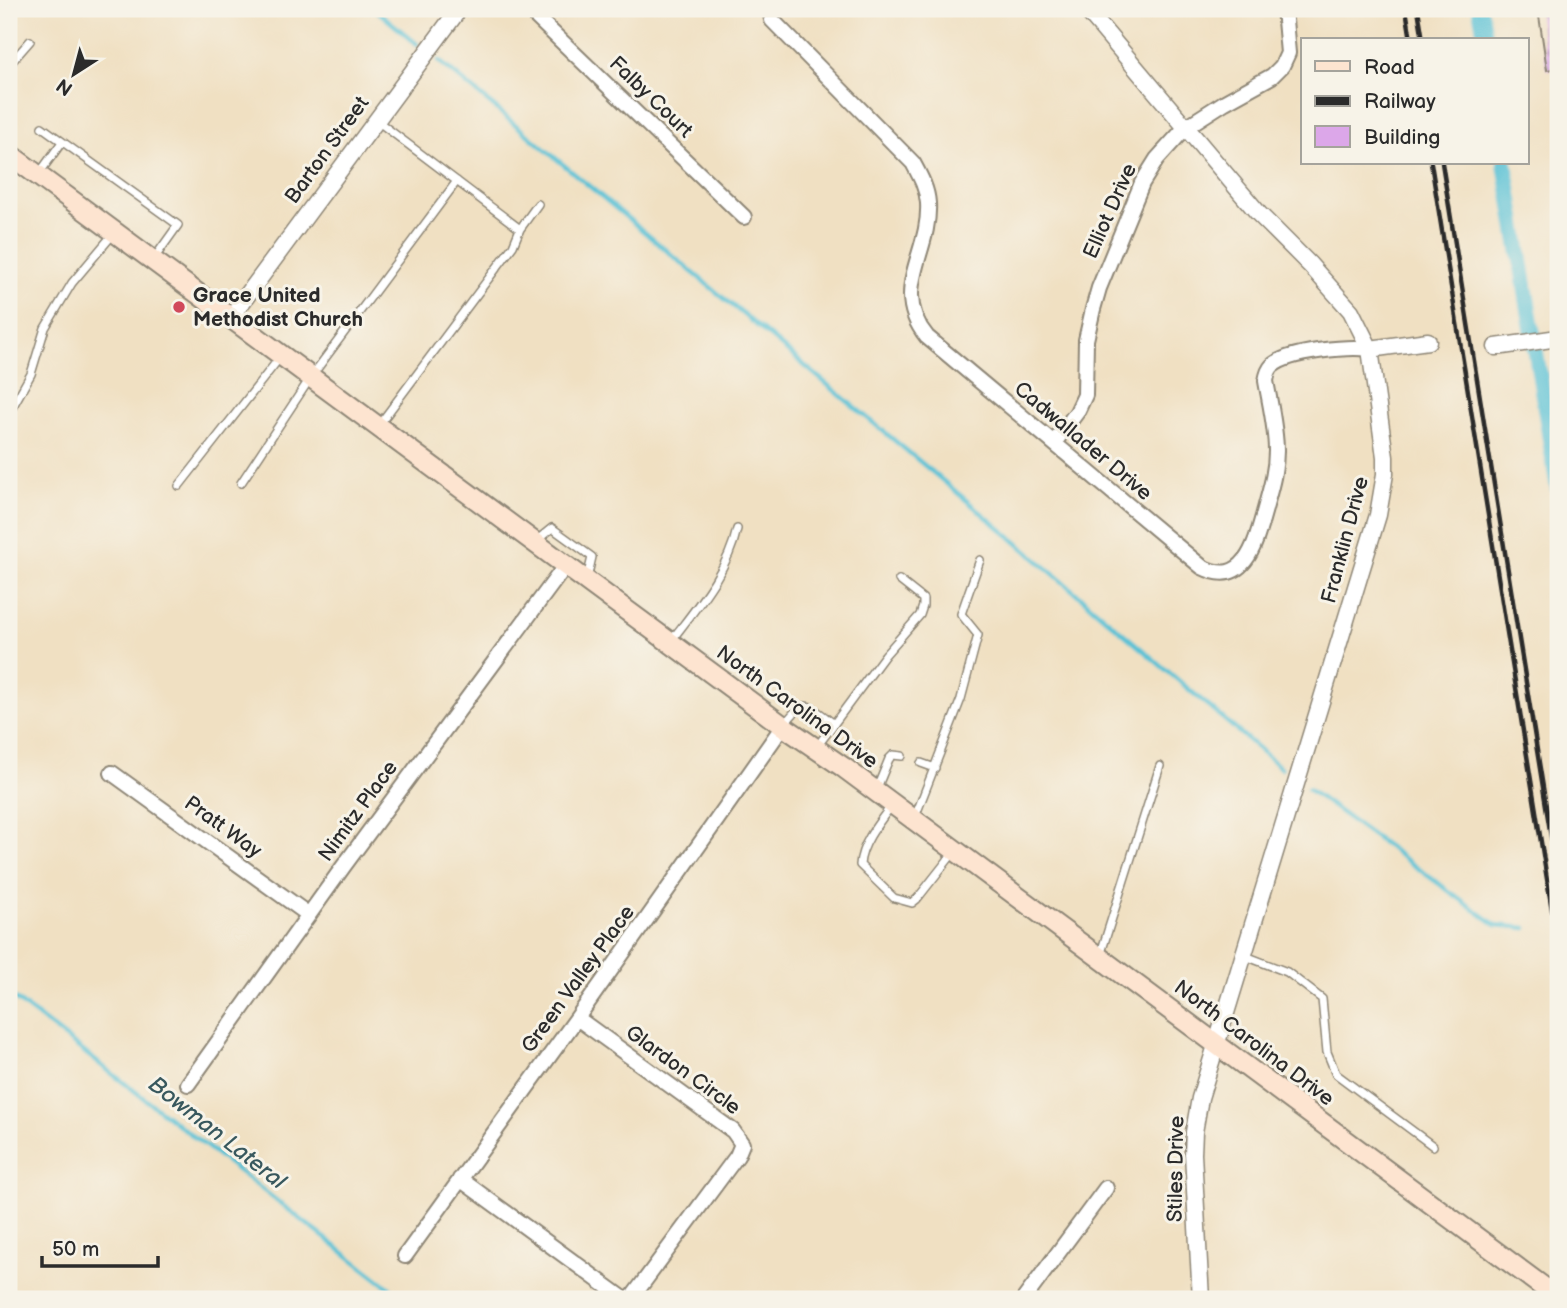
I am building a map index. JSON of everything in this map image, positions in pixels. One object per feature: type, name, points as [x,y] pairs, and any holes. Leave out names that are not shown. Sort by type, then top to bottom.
[{"type":"main road","name":"North Carolina Drive","points":[[9,154],[1215,1042],[1558,1298]]},
{"type":"street","name":"Barton Street","points":[[231,317],[458,9]]},
{"type":"street","name":"Falby Court","points":[[528,9],[744,217]]},
{"type":"street","name":"Cadwallader Drive","points":[[770,9],[772,20],[913,163],[921,178],[927,194],[927,222],[911,279],[910,295],[912,310],[920,329],[1202,567],[1214,573],[1225,574],[1243,564],[1256,540],[1275,472],[1276,448],[1267,373],[1282,359],[1298,355],[1351,347],[1370,349],[1428,341]]},
{"type":"street","name":"Franklin Drive","points":[[1086,9],[1259,214],[1351,310],[1370,349],[1385,457],[1378,514],[1215,1042]]},
{"type":"street","name":"Elliot Drive","points":[[1054,443],[1077,412],[1085,395],[1086,340],[1093,309],[1142,183],[1157,159],[1186,127],[1272,76],[1282,66],[1288,53],[1284,9]]},
{"type":"street","points":[[1496,347],[1554,339]]},
{"type":"street","name":"Nimitz Place","points":[[188,1084],[566,565]]},
{"type":"street","name":"Green Valley Place","points":[[405,1256],[783,726]]},
{"type":"street","name":"Pratt Way","points":[[113,773],[309,915]]},
{"type":"street","name":"Glardon Circle","points":[[577,1018],[733,1131],[742,1143],[737,1156],[631,1299]]},
{"type":"street","name":"Stiles Drive","points":[[1201,1299],[1194,1185],[1194,1132],[1215,1042]]},
{"type":"street","points":[[460,1179],[624,1299]]},
{"type":"street","points":[[1024,1299],[1106,1188]]},
{"type":"lane","points":[[9,65],[30,41]]},
{"type":"lane","points":[[375,120],[520,229]]},
{"type":"lane","points":[[42,127],[178,225],[152,260]]},
{"type":"lane","points":[[38,176],[62,142]]},
{"type":"lane","points":[[241,483],[311,377],[457,181]]},
{"type":"lane","points":[[377,426],[513,246],[520,229],[538,204]]},
{"type":"lane","points":[[9,413],[31,374],[45,328],[72,283],[114,233]]},
{"type":"lane","points":[[179,486],[282,355]]},
{"type":"lane","points":[[536,542],[552,528],[572,541],[592,557],[587,580]]},
{"type":"lane","points":[[670,642],[722,568],[733,547],[737,529]]},
{"type":"lane","points":[[913,821],[961,699],[978,635],[961,614],[980,560]]},
{"type":"lane","points":[[816,748],[885,655],[920,615],[923,599],[899,580]]},
{"type":"lane","points":[[783,726],[797,708],[804,705],[834,724]]},
{"type":"lane","points":[[875,792],[889,759],[893,755],[902,756]]},
{"type":"lane","points":[[921,762],[934,768]]},
{"type":"lane","points":[[1099,957],[1160,766]]},
{"type":"lane","points":[[892,804],[868,842],[860,865],[894,898],[912,903],[917,900],[954,851]]},
{"type":"lane","points":[[1242,955],[1287,972],[1322,999],[1327,1052],[1336,1074],[1433,1146]]},
{"type":"building","points":[[1538,9],[1552,9],[1558,47],[1558,68],[1547,70]]},
{"type":"waterway","points":[[375,9],[417,44]]},
{"type":"waterway","points":[[1480,9],[1486,38]]},
{"type":"waterway","points":[[439,61],[1008,535],[1281,768]]},
{"type":"waterway","points":[[1505,164],[1558,488]]},
{"type":"waterway","points":[[1308,789],[1496,925],[1526,928]]},
{"type":"waterway","name":"Bowman Lateral","points":[[9,994],[404,1299]]},
{"type":"railway","points":[[1406,9],[1411,38]]},
{"type":"railway","points":[[1418,9],[1423,38]]},
{"type":"railway","points":[[1431,164],[1558,947]]},
{"type":"railway","points":[[1442,164],[1558,880]]},
{"type":"place","name":"Grace United Methodist Church","points":[[179,307]]}]
